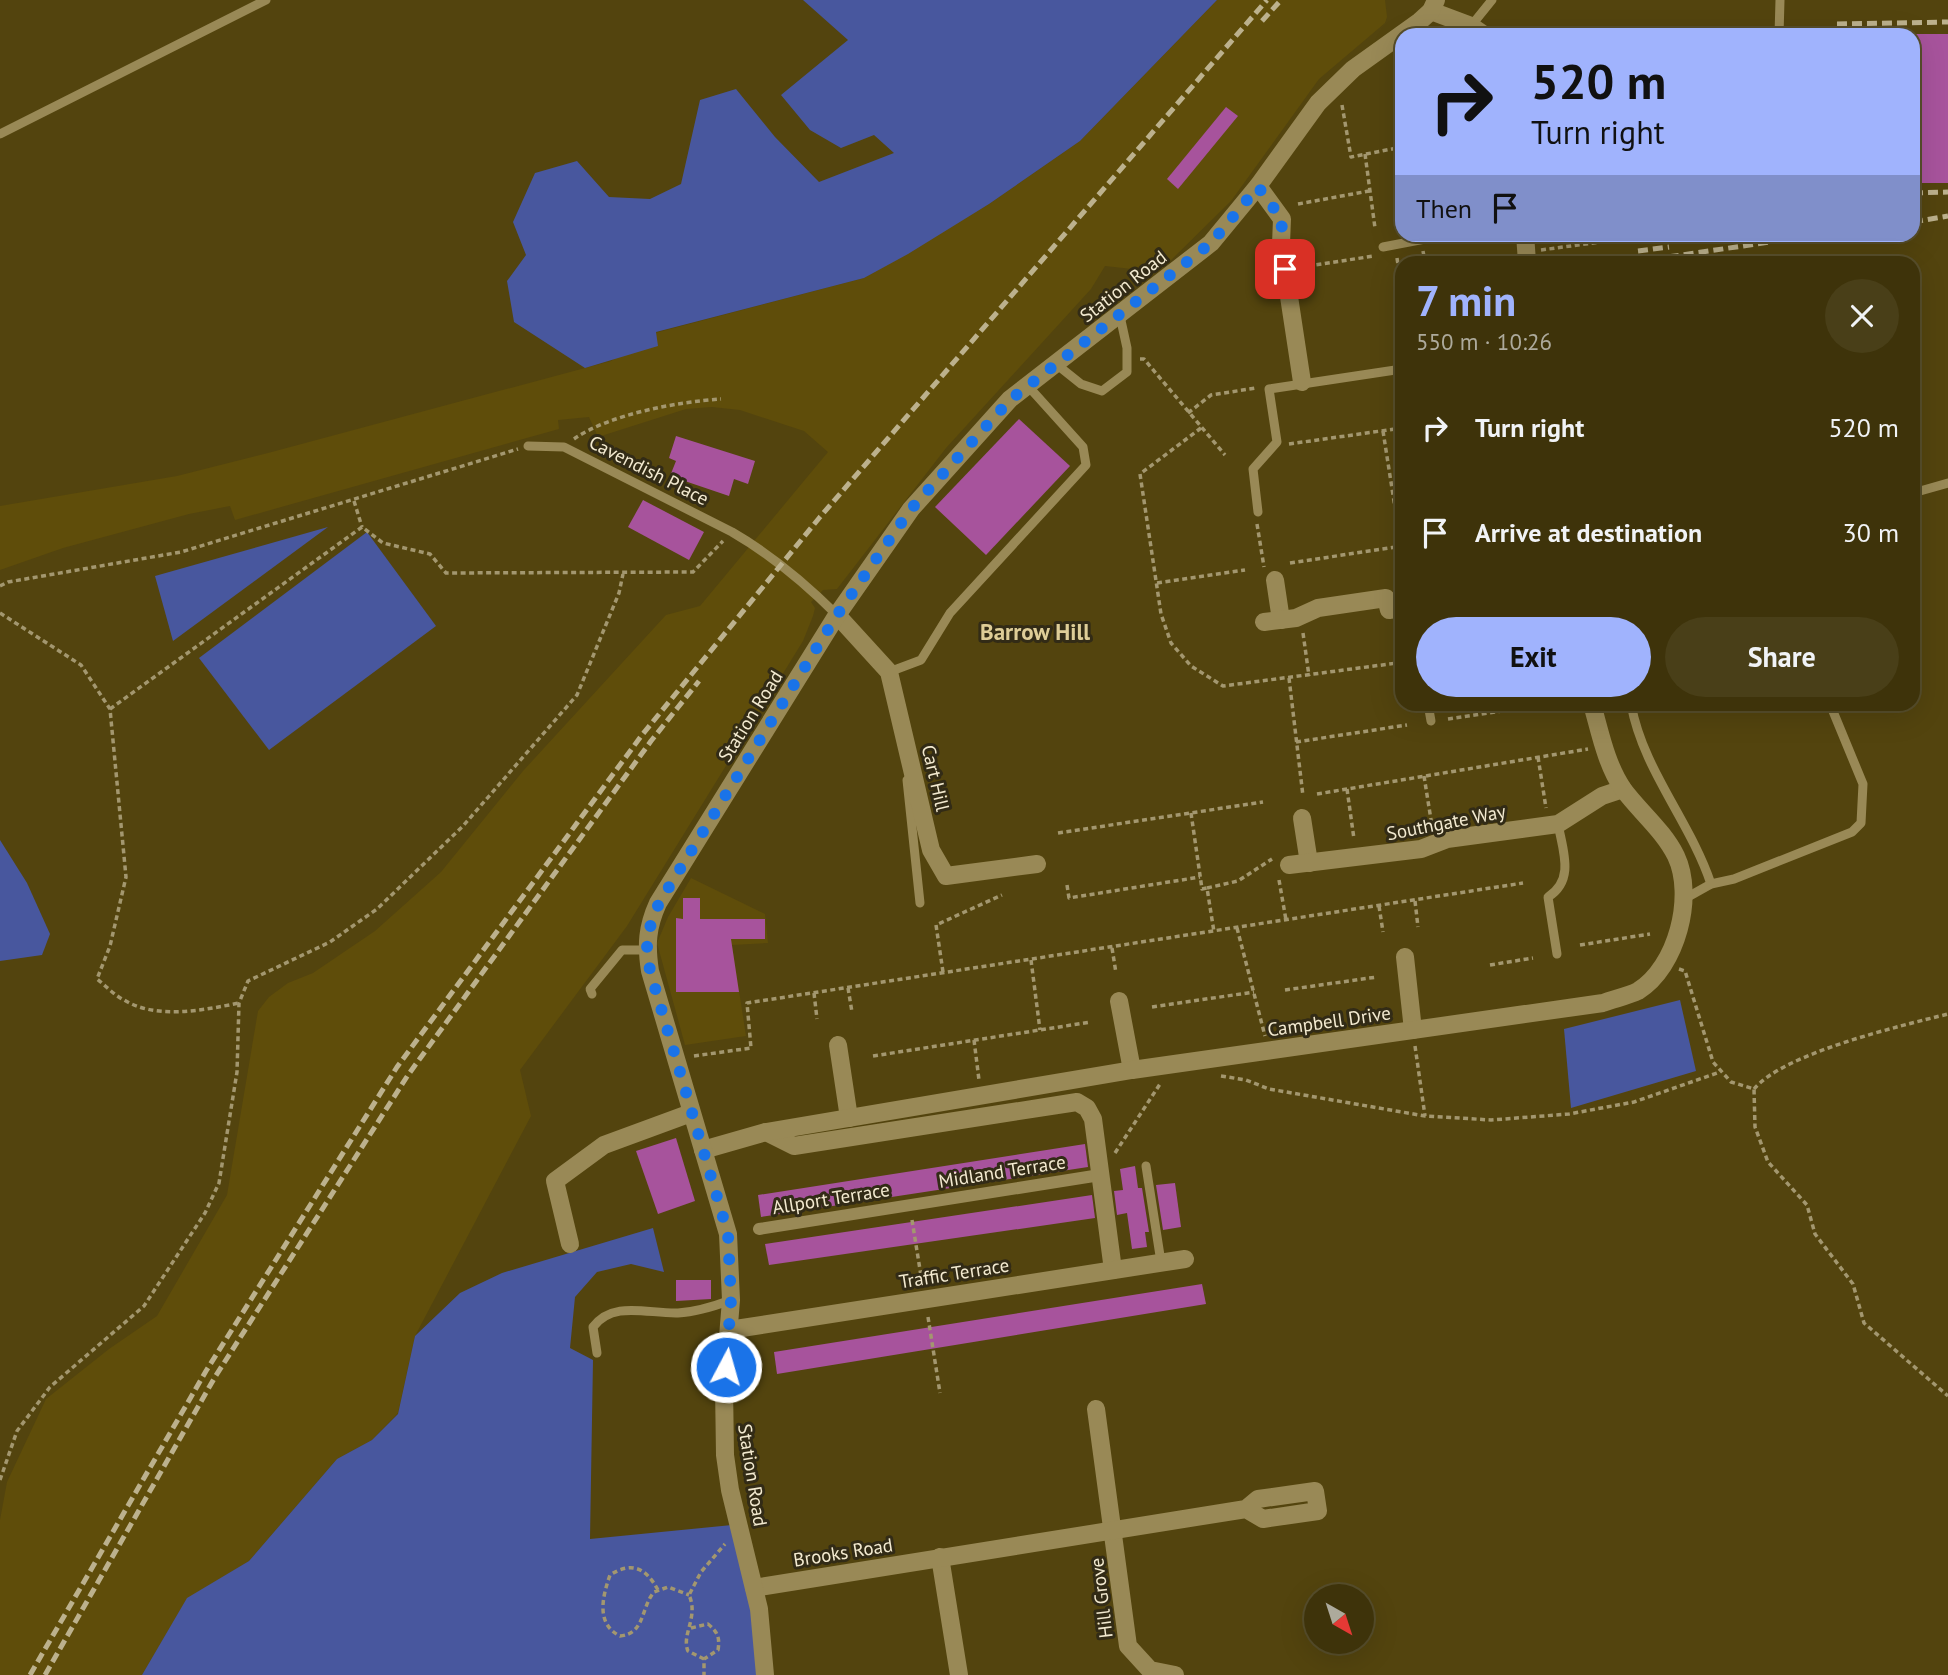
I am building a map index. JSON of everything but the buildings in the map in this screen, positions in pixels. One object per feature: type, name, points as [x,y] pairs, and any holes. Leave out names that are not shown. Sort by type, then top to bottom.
[{"type":"street","points":[[1434,5],[1474,28]]},
{"type":"street","name":"Station Road","points":[[1405,28],[1434,5]]},
{"type":"street","name":"Station Road","points":[[765,1675],[763,1640],[754,1587],[730,1490],[723,1421],[731,1300],[728,1234],[650,971],[648,930],[659,903],[837,615],[911,509],[994,417],[1028,386],[1211,243],[1258,187],[1327,94],[1395,36]]},
{"type":"street","points":[[1258,187],[1282,219],[1281,244],[1302,382]]},
{"type":"street","points":[[1269,574],[1273,621],[1296,618],[1318,608],[1386,598],[1389,610],[1395,609]]},
{"type":"street","name":"Cart Hill","points":[[837,615],[889,672],[931,850],[946,876],[1037,864]]},
{"type":"street","name":"Campbell Drive","points":[[703,1150],[766,1132],[1132,1070],[1602,1003],[1639,990],[1662,964],[1683,920],[1686,898],[1677,858],[1653,821],[1623,789],[1604,748],[1594,711]]},
{"type":"street","name":"Southgate Way","points":[[1280,868],[1421,849],[1447,839],[1553,819],[1623,789]]},
{"type":"street","points":[[1303,818],[1309,863]]},
{"type":"street","points":[[1405,957],[1413,1030]]},
{"type":"street","points":[[1119,1001],[1132,1070]]},
{"type":"street","points":[[838,1045],[849,1118]]},
{"type":"street","points":[[766,1132],[794,1146],[1077,1101],[1087,1108],[1093,1119],[1113,1270]]},
{"type":"street","points":[[570,1244],[555,1181],[604,1144],[691,1113]]},
{"type":"street","name":"Midland Terrace","points":[[910,1204],[1100,1175]]},
{"type":"street","name":"Allport Terrace","points":[[759,1229],[910,1204]]},
{"type":"street","name":"Traffic Terrace","points":[[729,1330],[1185,1259]]},
{"type":"street","points":[[1096,1409],[1113,1529]]},
{"type":"street","name":"Brooks Road","points":[[754,1587],[1246,1509]]},
{"type":"street","name":"Hill Grove","points":[[1113,1529],[1128,1646],[1150,1670],[1175,1675]]},
{"type":"street","points":[[940,1557],[959,1675]]},
{"type":"lane","points":[[0,134],[266,0]]},
{"type":"lane","points":[[1478,28],[1492,0]]},
{"type":"lane","points":[[1779,28],[1780,0]]},
{"type":"lane","points":[[1381,251],[1418,242]]},
{"type":"lane","points":[[1056,364],[1081,384],[1102,391],[1127,372],[1120,316]]},
{"type":"lane","points":[[1257,516],[1254,469],[1276,442],[1269,389],[1395,370]]},
{"type":"lane","points":[[889,672],[921,660],[950,613],[1086,465],[1083,447],[1028,386]]},
{"type":"lane","name":"Cavendish Place","points":[[528,446],[564,447],[732,532],[819,597],[837,615]]},
{"type":"lane","points":[[1920,491],[1948,483]]},
{"type":"lane","points":[[1429,711],[1431,721]]},
{"type":"lane","points":[[1633,711],[1656,777],[1701,854],[1712,884]]},
{"type":"lane","points":[[1686,898],[1712,884],[1734,879],[1852,832],[1861,823],[1863,784],[1833,711]]},
{"type":"lane","points":[[901,724],[920,904]]},
{"type":"lane","points":[[1553,819],[1567,869],[1560,890],[1548,897],[1557,954]]},
{"type":"lane","points":[[592,995],[590,989],[622,950],[647,950]]},
{"type":"lane","points":[[1146,1166],[1161,1262]]},
{"type":"lane","points":[[597,1353],[593,1327],[602,1315],[620,1309],[681,1313],[731,1300]]},
{"type":"path","points":[[1342,104],[1351,157],[1395,148]]},
{"type":"path","points":[[1365,154],[1375,228]]},
{"type":"path","points":[[1298,204],[1369,191]]},
{"type":"path","points":[[1526,250],[1593,242]]},
{"type":"path","points":[[1423,249],[1424,256]]},
{"type":"path","points":[[1308,266],[1381,251]]},
{"type":"path","points":[[1127,357],[1144,359],[1225,455]]},
{"type":"path","points":[[1188,413],[1212,395],[1259,388]]},
{"type":"path","points":[[564,447],[594,428],[674,404],[721,399]]},
{"type":"path","points":[[1201,428],[1140,474],[1161,614],[1171,643],[1191,666],[1223,686],[1395,663]]},
{"type":"path","points":[[1271,447],[1395,429]]},
{"type":"path","points":[[1383,431],[1395,504]]},
{"type":"path","points":[[0,586],[181,552],[528,446]]},
{"type":"path","points":[[355,501],[362,527],[383,543],[430,554],[446,573],[693,572],[732,532]]},
{"type":"path","points":[[1257,516],[1269,574]]},
{"type":"path","points":[[110,709],[362,527]]},
{"type":"path","points":[[1290,563],[1395,547]]},
{"type":"path","points":[[1157,583],[1245,570]]},
{"type":"path","points":[[0,1480],[17,1431],[50,1387],[144,1306],[205,1213],[219,1184],[237,1072],[239,1003],[248,981],[330,942],[377,909],[463,826],[577,695],[619,593],[623,573]]},
{"type":"path","points":[[0,613],[81,665],[110,709],[126,877],[110,946],[97,979],[125,1001],[157,1009],[190,1013],[239,1003]]},
{"type":"path","points":[[1302,631],[1309,676]]},
{"type":"path","points":[[1289,678],[1303,796]]},
{"type":"path","points":[[1448,719],[1495,711]]},
{"type":"path","points":[[1296,742],[1407,725]]},
{"type":"path","points":[[1317,794],[1604,748]]},
{"type":"path","points":[[1538,757],[1553,819]]},
{"type":"path","points":[[1424,776],[1433,832]]},
{"type":"path","points":[[1347,789],[1355,844]]},
{"type":"path","points":[[1058,833],[1263,802]]},
{"type":"path","points":[[1191,813],[1202,889],[1280,868],[1286,920]]},
{"type":"path","points":[[1067,885],[1069,898],[1200,877]]},
{"type":"path","points":[[675,1059],[751,1048],[747,1003],[1522,883]]},
{"type":"path","points":[[1207,888],[1214,932]]},
{"type":"path","points":[[943,973],[936,925],[1002,895]]},
{"type":"path","points":[[1415,900],[1418,927]]},
{"type":"path","points":[[1379,906],[1383,932]]},
{"type":"path","points":[[1237,928],[1269,1051]]},
{"type":"path","points":[[1580,945],[1650,934]]},
{"type":"path","points":[[1112,948],[1116,973]]},
{"type":"path","points":[[1490,965],[1533,958]]},
{"type":"path","points":[[1031,960],[1040,1030]]},
{"type":"path","points":[[1662,964],[1685,971],[1713,1062],[1720,1072],[1731,1082],[1754,1089]]},
{"type":"path","points":[[1285,989],[1377,977]]},
{"type":"path","points":[[848,988],[852,1012]]},
{"type":"path","points":[[1152,1007],[1254,992]]},
{"type":"path","points":[[814,993],[817,1019]]},
{"type":"path","points":[[1948,1014],[1816,1053],[1761,1081],[1754,1089],[1755,1127],[1768,1162],[1807,1206],[1815,1234],[1853,1284],[1864,1323],[1948,1396]]},
{"type":"path","points":[[873,1056],[1091,1023]]},
{"type":"path","points":[[1413,1030],[1424,1116]]},
{"type":"path","points":[[974,1040],[981,1096]]},
{"type":"path","points":[[1218,1076],[1424,1116],[1491,1120],[1569,1114],[1634,1102],[1720,1072]]},
{"type":"path","points":[[1100,1175],[1160,1085],[1172,1083]]},
{"type":"path","points":[[704,1659],[688,1651],[685,1644],[694,1613],[689,1595],[720,1547],[739,1531]]},
{"type":"path","points":[[658,1590],[651,1577],[641,1568],[629,1566],[610,1575],[602,1617],[606,1626],[620,1636],[629,1636],[639,1626],[649,1598],[658,1590],[668,1587],[689,1595]]},
{"type":"path","points":[[691,1628],[708,1625],[716,1630],[720,1640],[718,1650],[704,1659]]},
{"type":"path","points":[[704,1659],[704,1675]]},
{"type":"shaded area","points":[[803,0],[1217,0],[1080,141],[989,204],[864,278],[656,332],[658,346],[585,368],[514,322],[507,281],[526,255],[513,222],[535,173],[577,161],[609,197],[650,199],[681,184],[700,100],[736,89],[775,137],[819,182],[894,153],[874,135],[841,148],[810,130],[781,95],[848,40]]},
{"type":"shaded area","points":[[1217,0],[1385,0],[1387,17],[1385,23],[1319,79],[1231,201],[1167,264],[1155,270],[1105,266],[1091,289],[946,448],[837,589],[823,590],[811,602],[815,608],[803,641],[627,926],[520,1070],[531,1116],[415,1336],[398,1413],[372,1440],[337,1459],[249,1561],[187,1599],[142,1675],[0,1675],[0,1520],[7,1482],[46,1399],[109,1349],[157,1316],[227,1195],[258,1011],[269,997],[288,983],[313,973],[375,931],[441,872],[523,771],[666,615],[700,606],[828,452],[804,431],[740,410],[712,407],[686,409],[598,437],[589,417],[558,420],[559,429],[235,520],[230,506],[189,514],[63,548],[0,570],[0,506],[177,476],[268,453],[611,361],[655,333],[864,278],[989,204],[1080,141]]},
{"type":"shaded area","points":[[328,527],[173,641],[155,576]]},
{"type":"shaded area","points":[[367,532],[436,626],[269,750],[199,658]]},
{"type":"shaded area","points":[[0,840],[27,883],[50,934],[42,955],[0,961]]},
{"type":"shaded area","points":[[691,878],[765,914],[768,943],[732,945],[746,1036],[685,1045],[657,943],[668,917]]},
{"type":"shaded area","points":[[1680,1000],[1696,1071],[1571,1108],[1564,1029]]},
{"type":"shaded area","points":[[653,1228],[664,1272],[631,1264],[597,1272],[575,1297],[570,1348],[593,1360],[590,1539],[732,1525],[748,1588],[759,1675],[142,1675],[187,1598],[249,1561],[337,1459],[372,1440],[398,1414],[415,1336],[460,1293],[502,1273]]},
{"type":"railway","points":[[30,1675],[206,1371],[397,1067],[642,735],[820,517],[1267,0]]},
{"type":"railway","points":[[1262,21],[1281,0]]},
{"type":"railway","points":[[1837,24],[1948,22]]},
{"type":"railway","points":[[1920,193],[1948,192]]},
{"type":"railway","points":[[1920,221],[1948,216]]},
{"type":"railway","points":[[1675,256],[1770,242]]},
{"type":"railway","points":[[1638,251],[1669,247]]},
{"type":"railway","points":[[45,1675],[215,1377],[408,1075],[651,741],[699,681]]},
{"type":"district","name":"Barrow Hill","points":[[1035,631]]},
{"type":"route","points":[[726,1367],[731,1300],[728,1234],[650,971],[646,938],[659,903],[869,565],[911,509],[1010,400],[1211,243],[1258,187],[1282,219],[1281,244],[1285,269]]}]
